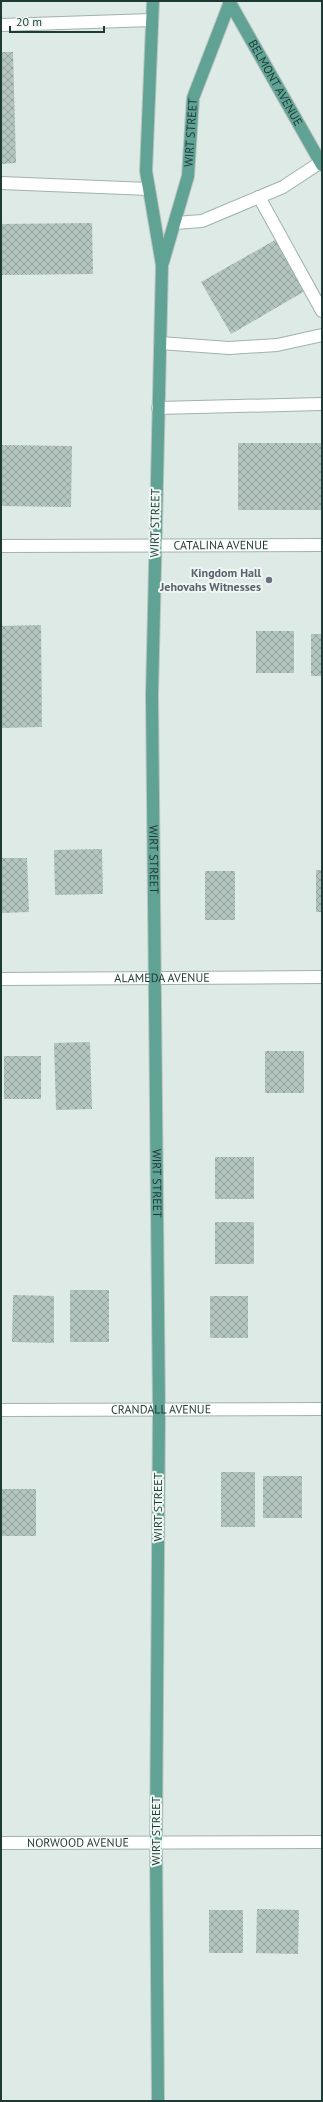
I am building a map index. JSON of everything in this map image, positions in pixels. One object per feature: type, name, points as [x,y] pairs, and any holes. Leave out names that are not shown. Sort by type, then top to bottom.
[{"type":"main road","name":"WIRT STREET","points":[[153,1],[146,171],[162,265],[154,547],[152,702],[159,1411],[156,1844],[158,2101]]},
{"type":"main road","name":"WIRT STREET","points":[[162,265],[188,176],[193,98],[229,2]]},
{"type":"main road","name":"BELMONT AVENUE","points":[[229,2],[321,164]]},
{"type":"street","points":[[1,25],[152,20]]},
{"type":"street","points":[[175,223],[202,221],[283,187],[321,164]]},
{"type":"street","points":[[1,183],[149,189]]},
{"type":"street","points":[[260,197],[322,311]]},
{"type":"street","points":[[160,343],[229,348],[276,345],[322,335]]},
{"type":"street","points":[[158,408],[322,404]]},
{"type":"street","name":"CATALINA AVENUE","points":[[1,546],[154,547],[322,545]]},
{"type":"street","name":"ALAMEDA AVENUE","points":[[1,979],[322,977]]},
{"type":"street","name":"CRANDALL AVENUE","points":[[1,1410],[159,1411],[322,1409]]},
{"type":"street","name":"NORWOOD AVENUE","points":[[1,1843],[156,1844],[322,1842]]},
{"type":"building","points":[[1,52],[13,52],[16,163],[1,164]]},
{"type":"building","points":[[92,223],[93,274],[1,275],[1,224]]},
{"type":"building","points":[[275,240],[305,291],[231,334],[201,282]]},
{"type":"building","points":[[238,443],[322,443],[322,510],[238,510]]},
{"type":"building","points":[[1,445],[72,446],[71,507],[1,506]]},
{"type":"building","points":[[41,625],[42,727],[1,728],[1,626]]},
{"type":"building","points":[[256,631],[294,631],[294,673],[256,673]]},
{"type":"building","points":[[311,634],[322,634],[322,676],[311,676]]},
{"type":"building","points":[[102,849],[103,894],[55,895],[54,850]]},
{"type":"building","points":[[1,858],[27,858],[29,912],[1,913]]},
{"type":"building","points":[[316,870],[322,870],[322,912],[316,912]]},
{"type":"building","points":[[205,871],[235,871],[235,920],[205,920]]},
{"type":"building","points":[[90,1042],[92,1109],[56,1110],[54,1043]]},
{"type":"building","points":[[265,1051],[304,1051],[304,1093],[265,1093]]},
{"type":"building","points":[[4,1056],[41,1056],[41,1099],[4,1099]]},
{"type":"building","points":[[215,1157],[254,1157],[254,1199],[215,1199]]},
{"type":"building","points":[[215,1222],[254,1222],[254,1264],[215,1264]]},
{"type":"building","points":[[70,1290],[109,1290],[109,1342],[70,1342]]},
{"type":"building","points":[[13,1295],[54,1296],[54,1343],[12,1342]]},
{"type":"building","points":[[210,1296],[248,1296],[248,1338],[210,1338]]},
{"type":"building","points":[[221,1472],[255,1472],[255,1527],[221,1527]]},
{"type":"building","points":[[263,1476],[302,1476],[302,1518],[263,1518]]},
{"type":"building","points":[[1,1489],[36,1489],[36,1536],[1,1536]]},
{"type":"building","points":[[257,1909],[299,1910],[298,1954],[256,1953]]},
{"type":"building","points":[[209,1910],[243,1910],[243,1953],[209,1953]]},
{"type":"place","name":"Kingdom Hall Jehovahs Witnesses","points":[[269,580]]}]
